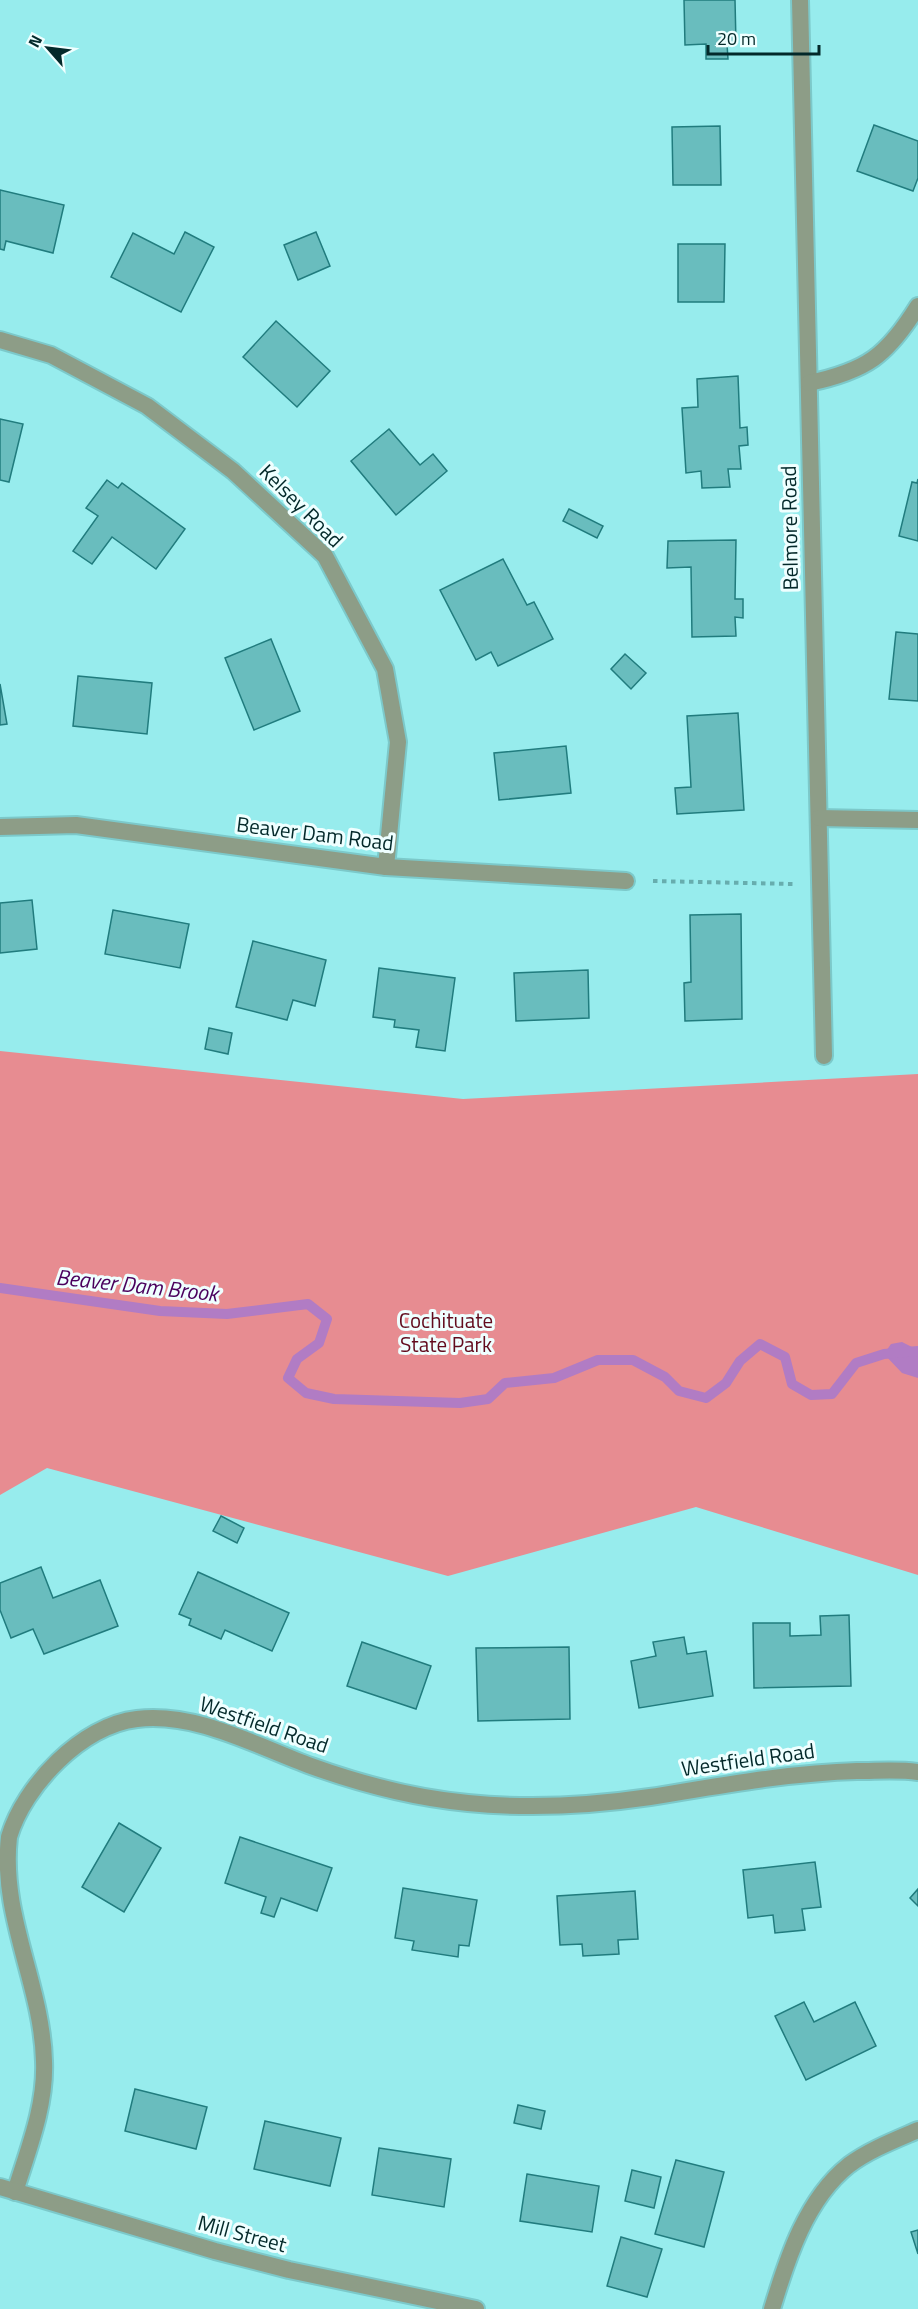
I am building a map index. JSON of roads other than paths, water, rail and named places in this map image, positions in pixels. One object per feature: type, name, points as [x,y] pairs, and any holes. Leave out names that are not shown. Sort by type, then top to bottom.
[{"type":"street","name":"Belmore Road","points":[[800,0],[824,1056]]},
{"type":"street","points":[[809,383],[841,376],[866,365],[903,330],[918,306]]},
{"type":"street","name":"Kelsey Road","points":[[0,340],[51,355],[147,406],[233,471],[325,556],[384,669],[398,742],[386,867]]},
{"type":"street","points":[[819,818],[918,820]]},
{"type":"street","name":"Beaver Dam Road","points":[[0,827],[76,825],[386,867],[626,881]]},
{"type":"street","name":"Westfield Road","points":[[7,2190],[34,2129],[43,2094],[45,2061],[33,1996],[4,1908],[3,1874],[9,1837],[25,1802],[47,1773],[74,1746],[106,1727],[136,1719],[174,1719],[216,1729],[323,1770],[414,1795],[467,1803],[528,1807],[582,1805],[818,1772],[918,1772]]},
{"type":"street","points":[[772,2309],[784,2266],[802,2228],[822,2194],[848,2166],[883,2145],[918,2130]]},
{"type":"street","name":"Mill Street","points":[[7,2190],[226,2254],[476,2309]]},
{"type":"waterway","name":"Beaver Dam Brook","points":[[0,1288],[160,1311],[227,1314],[308,1304],[327,1319],[319,1343],[297,1359],[288,1378],[306,1393],[334,1399],[460,1403],[488,1399],[505,1383],[554,1378],[598,1360],[633,1360],[665,1377],[679,1391],[706,1398],[726,1383],[740,1361],[760,1344],[785,1357],[792,1384],[811,1395],[832,1394],[856,1363],[884,1354],[918,1351]]},
{"type":"park label","name":"Cochituate State Park","points":[[446,1333]]}]
